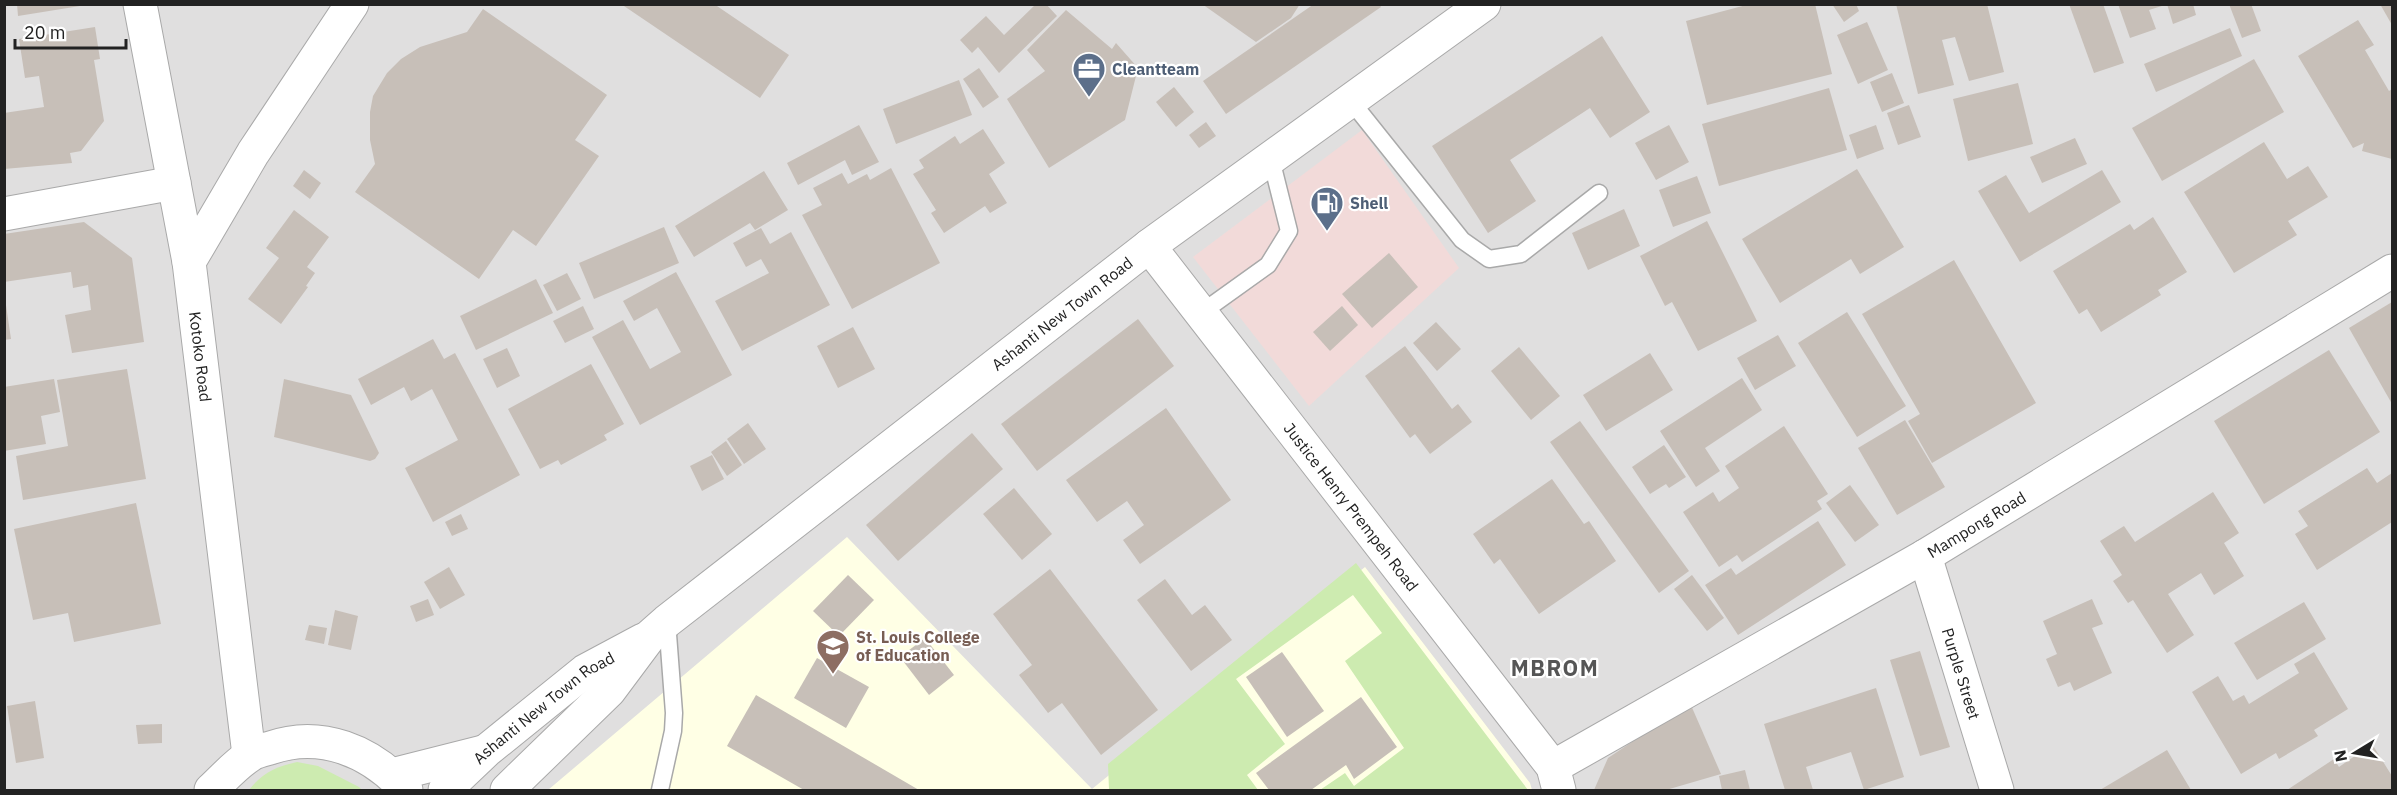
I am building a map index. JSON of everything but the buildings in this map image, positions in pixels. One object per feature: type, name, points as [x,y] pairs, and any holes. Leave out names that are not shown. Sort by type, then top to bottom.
[{"type":"street","name":"Kotoko Road","points":[[140,4],[189,262],[249,755]]},
{"type":"street","points":[[189,262],[253,153],[352,4]]},
{"type":"street","points":[[1477,10],[1512,4]]},
{"type":"street","name":"Ashanti New Town Road","points":[[445,790],[486,751],[585,671],[658,628],[1149,246],[1477,10]]},
{"type":"street","points":[[4,214],[174,183]]},
{"type":"street","name":"Justice Henry Prempeh Road","points":[[1149,246],[1556,779]]},
{"type":"street","name":"Mampong Road","points":[[1556,779],[2392,271]]},
{"type":"street","name":"Purple Street","points":[[1925,556],[1996,790]]},
{"type":"street","name":"Ashanti New Town Road","points":[[507,790],[609,691],[658,628]]},
{"type":"street","points":[[211,790],[249,755],[286,743],[324,741],[360,753],[399,783],[486,751]]},
{"type":"lane","points":[[1351,101],[1462,240],[1489,260],[1521,254],[1599,194]]},
{"type":"lane","points":[[1201,313],[1268,265],[1289,231],[1271,159]]},
{"type":"lane","points":[[658,628],[674,713],[673,731],[660,790]]},
{"type":"shaded area","points":[[5,5],[2392,5],[2392,790],[5,790]]},
{"type":"shaded area","points":[[1362,130],[1459,268],[1309,406],[1193,257]]},
{"type":"shaded area","name":"St. Louis College of Education","points":[[847,537],[1092,789],[1365,567],[1530,783],[1532,790],[548,790]]},
{"type":"green space","points":[[1356,563],[1528,790],[1320,790],[1345,773],[1354,786],[1404,748],[1345,661],[1382,633],[1353,595],[1236,679],[1285,744],[1247,775],[1258,790],[1109,790],[1108,764]]},
{"type":"green space","points":[[297,762],[318,766],[362,790],[249,790],[270,771]]},
{"type":"place","name":"Cleantteam","points":[[1089,98]]},
{"type":"place","name":"Shell","points":[[1327,232]]},
{"type":"place","name":"St. Louis College of Education","points":[[833,675]]},
{"type":"district","name":"MBROM","points":[[1555,668]]}]
